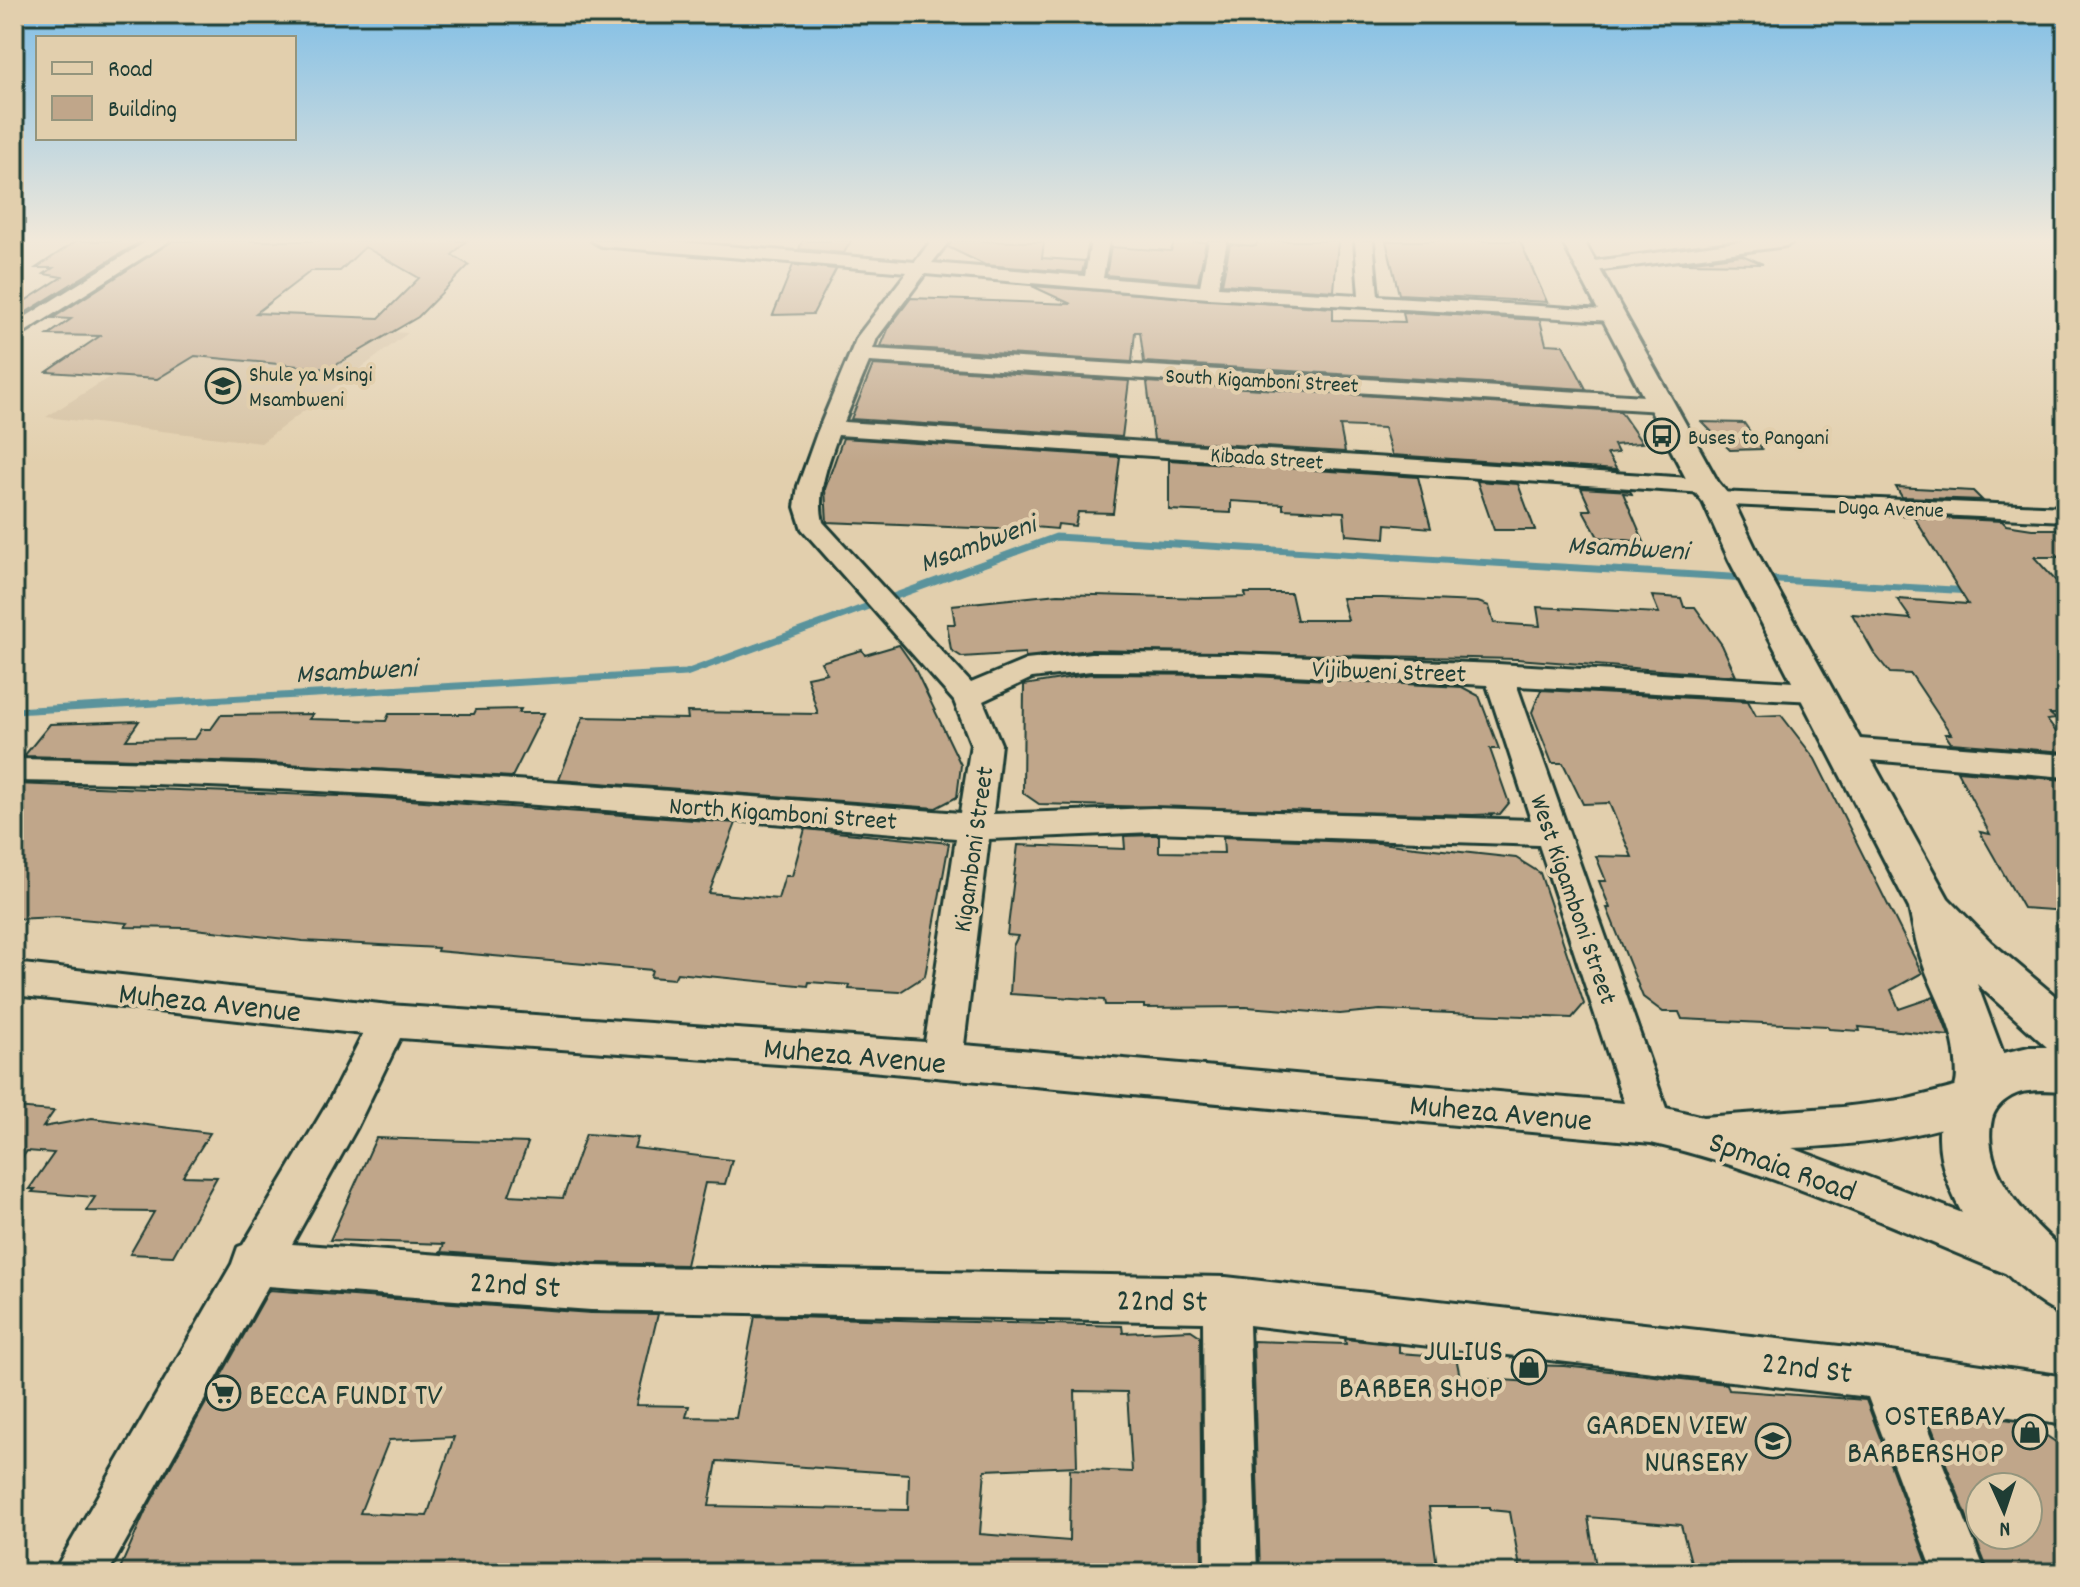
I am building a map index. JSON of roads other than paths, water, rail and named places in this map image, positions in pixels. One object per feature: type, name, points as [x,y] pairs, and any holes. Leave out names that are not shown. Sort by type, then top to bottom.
[{"type":"main road","points":[[1612,315],[1711,492],[1931,908],[1943,957],[1979,1049],[1976,1094],[1963,1133],[1971,1174],[1996,1218],[2051,1276]]},
{"type":"main road","points":[[1931,908],[1975,955],[2066,1034]]},
{"type":"main road","points":[[1976,1094],[2008,1072],[2044,1067],[2066,1069]]},
{"type":"street","points":[[14,333],[42,315]]},
{"type":"street","points":[[830,428],[863,355],[867,337],[883,315]]},
{"type":"street","name":"South Kigamboni Street","points":[[863,355],[1661,404]]},
{"type":"street","name":"Kibada Street","points":[[830,428],[1711,492]]},
{"type":"street","name":"Kigamboni Street","points":[[830,428],[806,514],[967,697],[986,744],[977,827],[942,1061]]},
{"type":"street","name":"Duga Avenue","points":[[1711,492],[2066,514]]},
{"type":"street","name":"Vijibweni Street","points":[[967,697],[1026,669],[1091,662],[1234,663],[1816,691]]},
{"type":"street","name":"West Kigamboni Street","points":[[1498,674],[1651,1124]]},
{"type":"street","points":[[1847,749],[2066,766]]},
{"type":"street","name":"North Kigamboni Street","points":[[14,770],[115,771],[540,793],[977,827],[1153,820],[1553,833]]},
{"type":"street","name":"Muheza Avenue","points":[[14,979],[389,1021],[942,1061],[1651,1124],[1696,1134]]},
{"type":"street","points":[[79,1573],[254,1263],[343,1114],[389,1021]]},
{"type":"street","name":"Spmaia Road","points":[[1696,1134],[1833,1127],[1930,1115],[1976,1094]]},
{"type":"street","name":"Spmaia Road","points":[[1696,1134],[1947,1226],[2051,1276]]},
{"type":"street","name":"22nd St","points":[[254,1263],[591,1288],[1226,1300],[1884,1375],[2066,1401]]},
{"type":"street","points":[[1226,1300],[1231,1573]]},
{"type":"street","points":[[1884,1375],[1960,1573]]},
{"type":"waterway","name":"Msambweni","points":[[14,711],[686,673],[1056,537],[1747,578]]},
{"type":"waterway","name":"Msambweni","points":[[1762,579],[1971,591]]},
{"type":"place","name":"Shule ya Msingi Msambweni","points":[[223,386]]},
{"type":"place","name":"Buses to Pangani","points":[[1662,436]]},
{"type":"place","name":"JULIUS BARBER SHOP","points":[[1529,1367]]},
{"type":"place","name":"BECCA FUNDI TV","points":[[223,1393]]},
{"type":"place","name":"OSTERBAY BARBERSHOP","points":[[2030,1432]]},
{"type":"place","name":"GARDEN VIEW NURSERY","points":[[1773,1441]]}]
